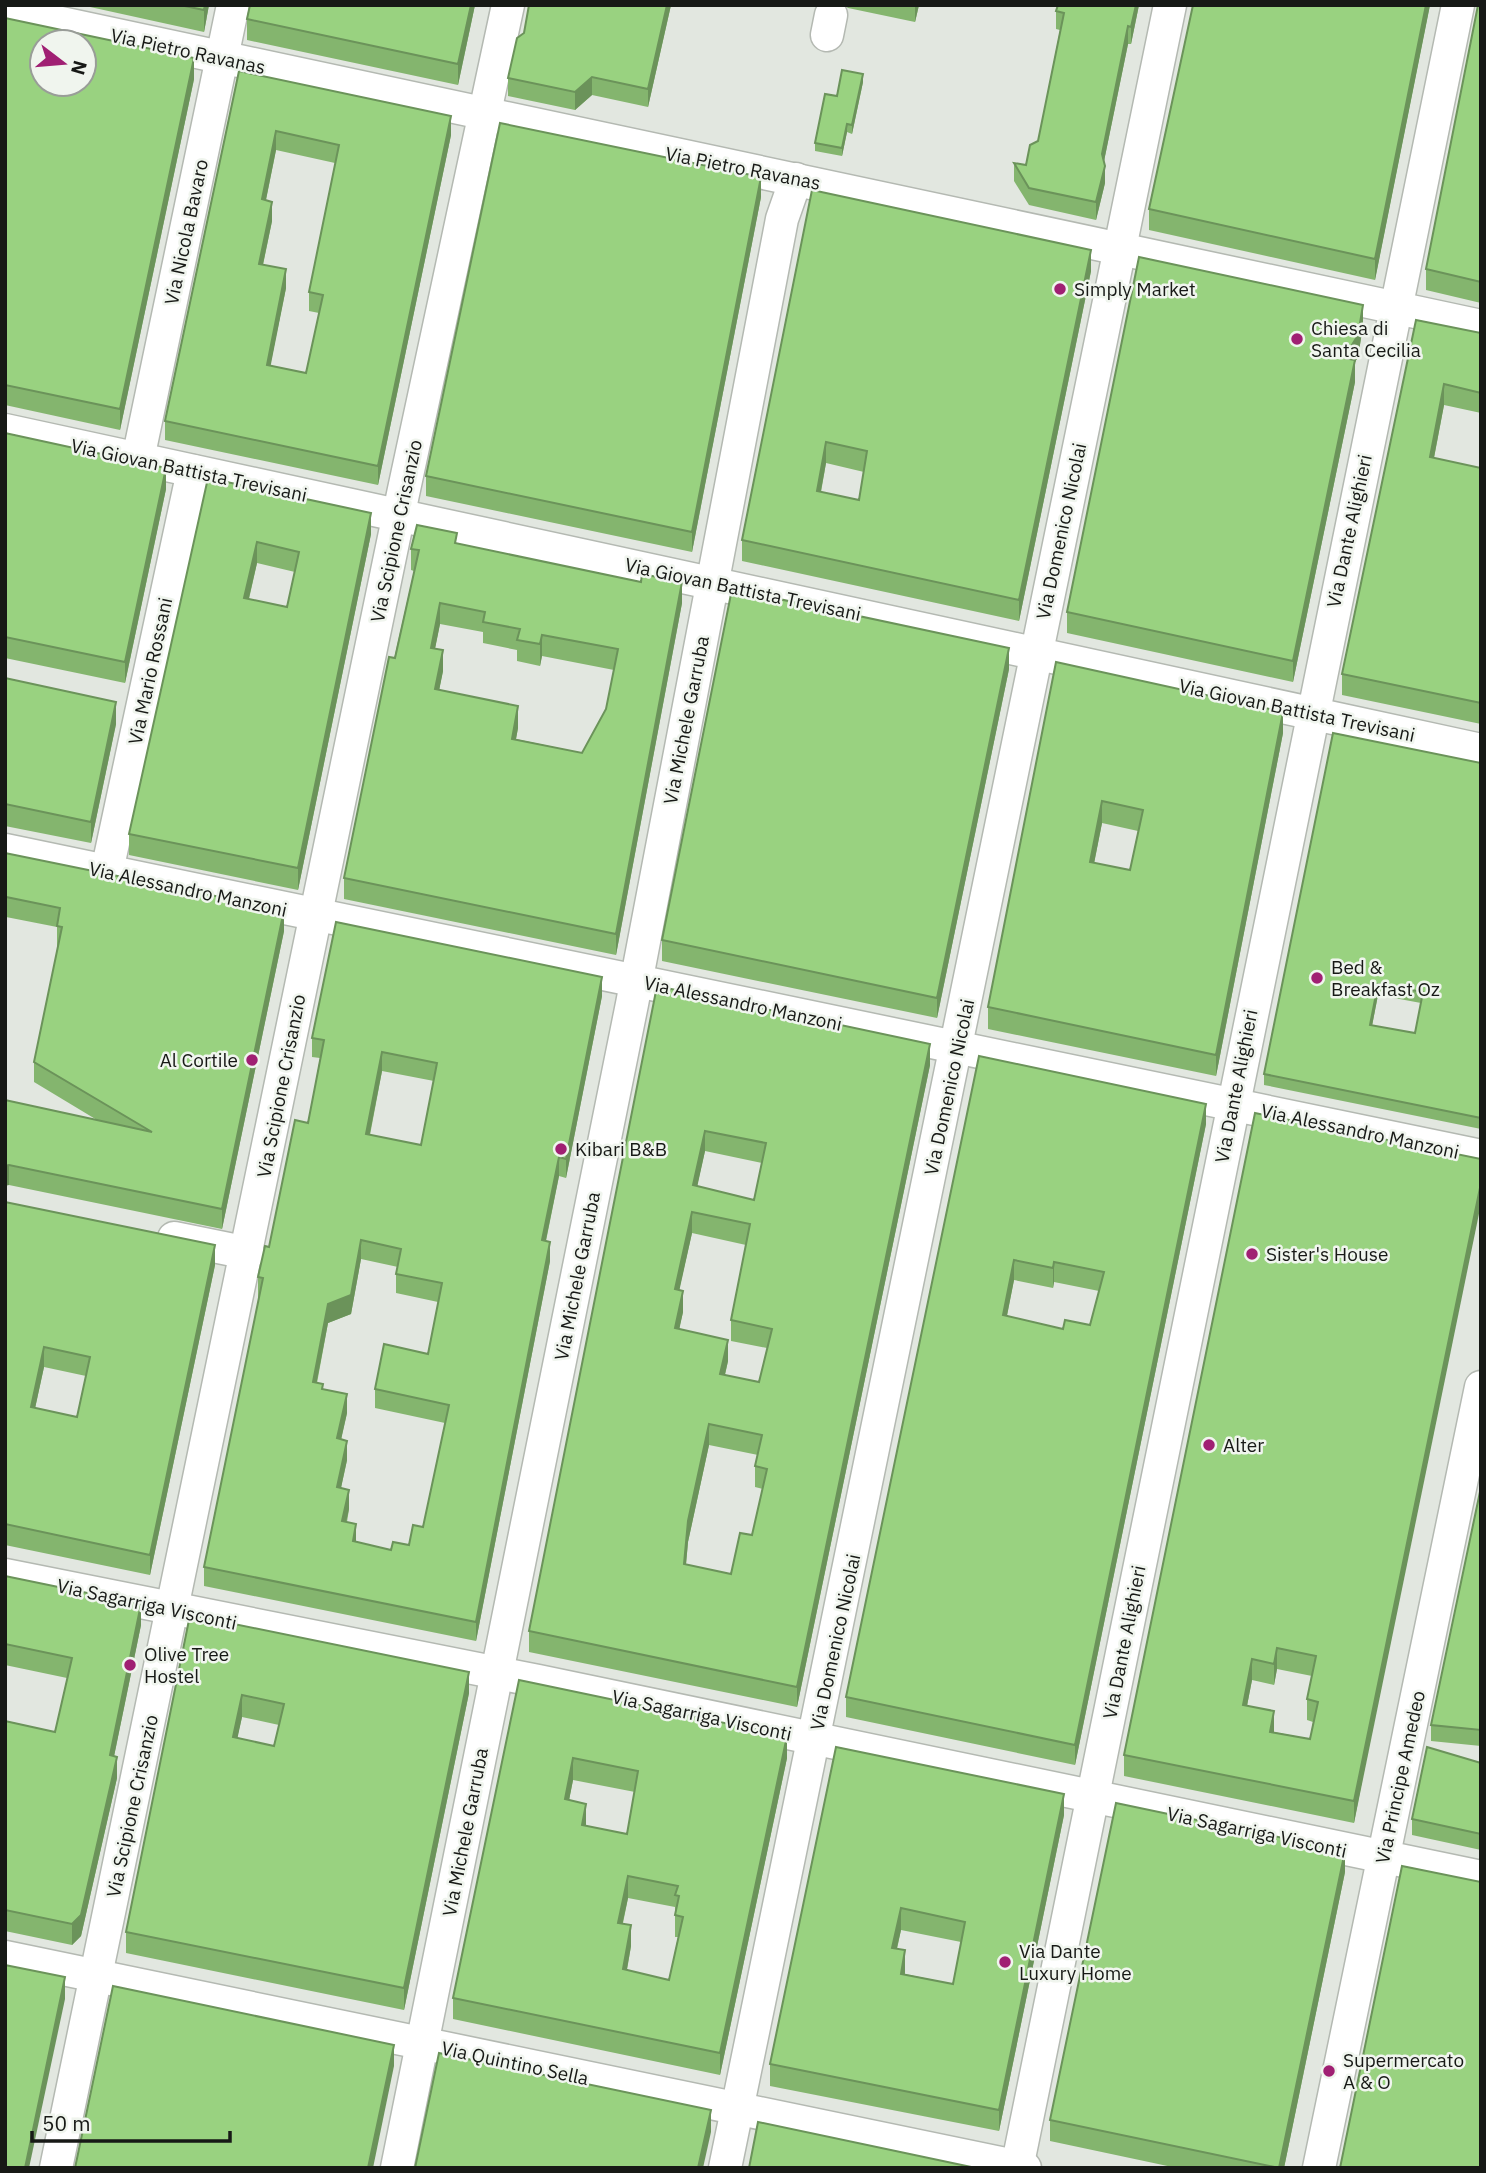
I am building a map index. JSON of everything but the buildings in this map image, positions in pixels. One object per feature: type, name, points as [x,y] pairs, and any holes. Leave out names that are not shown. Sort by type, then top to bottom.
[{"type":"street","name":"Via Nicola Bavaro","points":[[138,459],[233,5]]},
{"type":"street","name":"Via Scipione Crisanzio","points":[[56,2168],[399,516],[508,5]]},
{"type":"street","name":"Via Domenico Nicolai","points":[[725,2168],[958,1047],[1170,5]]},
{"type":"street","name":"Via Dante Alighieri","points":[[1020,2167],[1311,713],[1458,5]]},
{"type":"street","name":"Via Pietro Ravanas","points":[[5,11],[1481,326]]},
{"type":"street","name":"Via Michele Garruba","points":[[397,2168],[636,981],[782,219],[796,178]]},
{"type":"street","name":"Via Giovan Battista Trevisani","points":[[5,430],[1481,750]]},
{"type":"street","name":"Via Mario Rossani","points":[[107,871],[128,707],[193,471]]},
{"type":"street","name":"Via Alessandro Manzoni","points":[[5,850],[1481,1156]]},
{"type":"street","points":[[140,1231],[248,1253]]},
{"type":"street","name":"Via Principe Amedeo","points":[[1319,2168],[1481,1387]]},
{"type":"street","name":"Via Sagarriga Visconti","points":[[5,1575],[455,1667],[497,1673],[1481,1877]]},
{"type":"street","name":"Via Quintino Sella","points":[[5,1957],[1020,2167]]},
{"type":"place","name":"Simply Market","points":[[1060,289]]},
{"type":"place","name":"Chiesa di Santa Cecilia","points":[[1297,339]]},
{"type":"place","name":"Bed & Breakfast Oz","points":[[1317,978]]},
{"type":"place","name":"Al Cortile","points":[[252,1060]]},
{"type":"place","name":"Kibari B&B","points":[[561,1149]]},
{"type":"place","name":"Sister's House","points":[[1252,1254]]},
{"type":"place","name":"Alter","points":[[1209,1445]]},
{"type":"place","name":"Olive Tree Hostel","points":[[130,1665]]},
{"type":"place","name":"Via Dante Luxury Home","points":[[1005,1962]]},
{"type":"place","name":"Supermercato A & O","points":[[1329,2071]]}]
